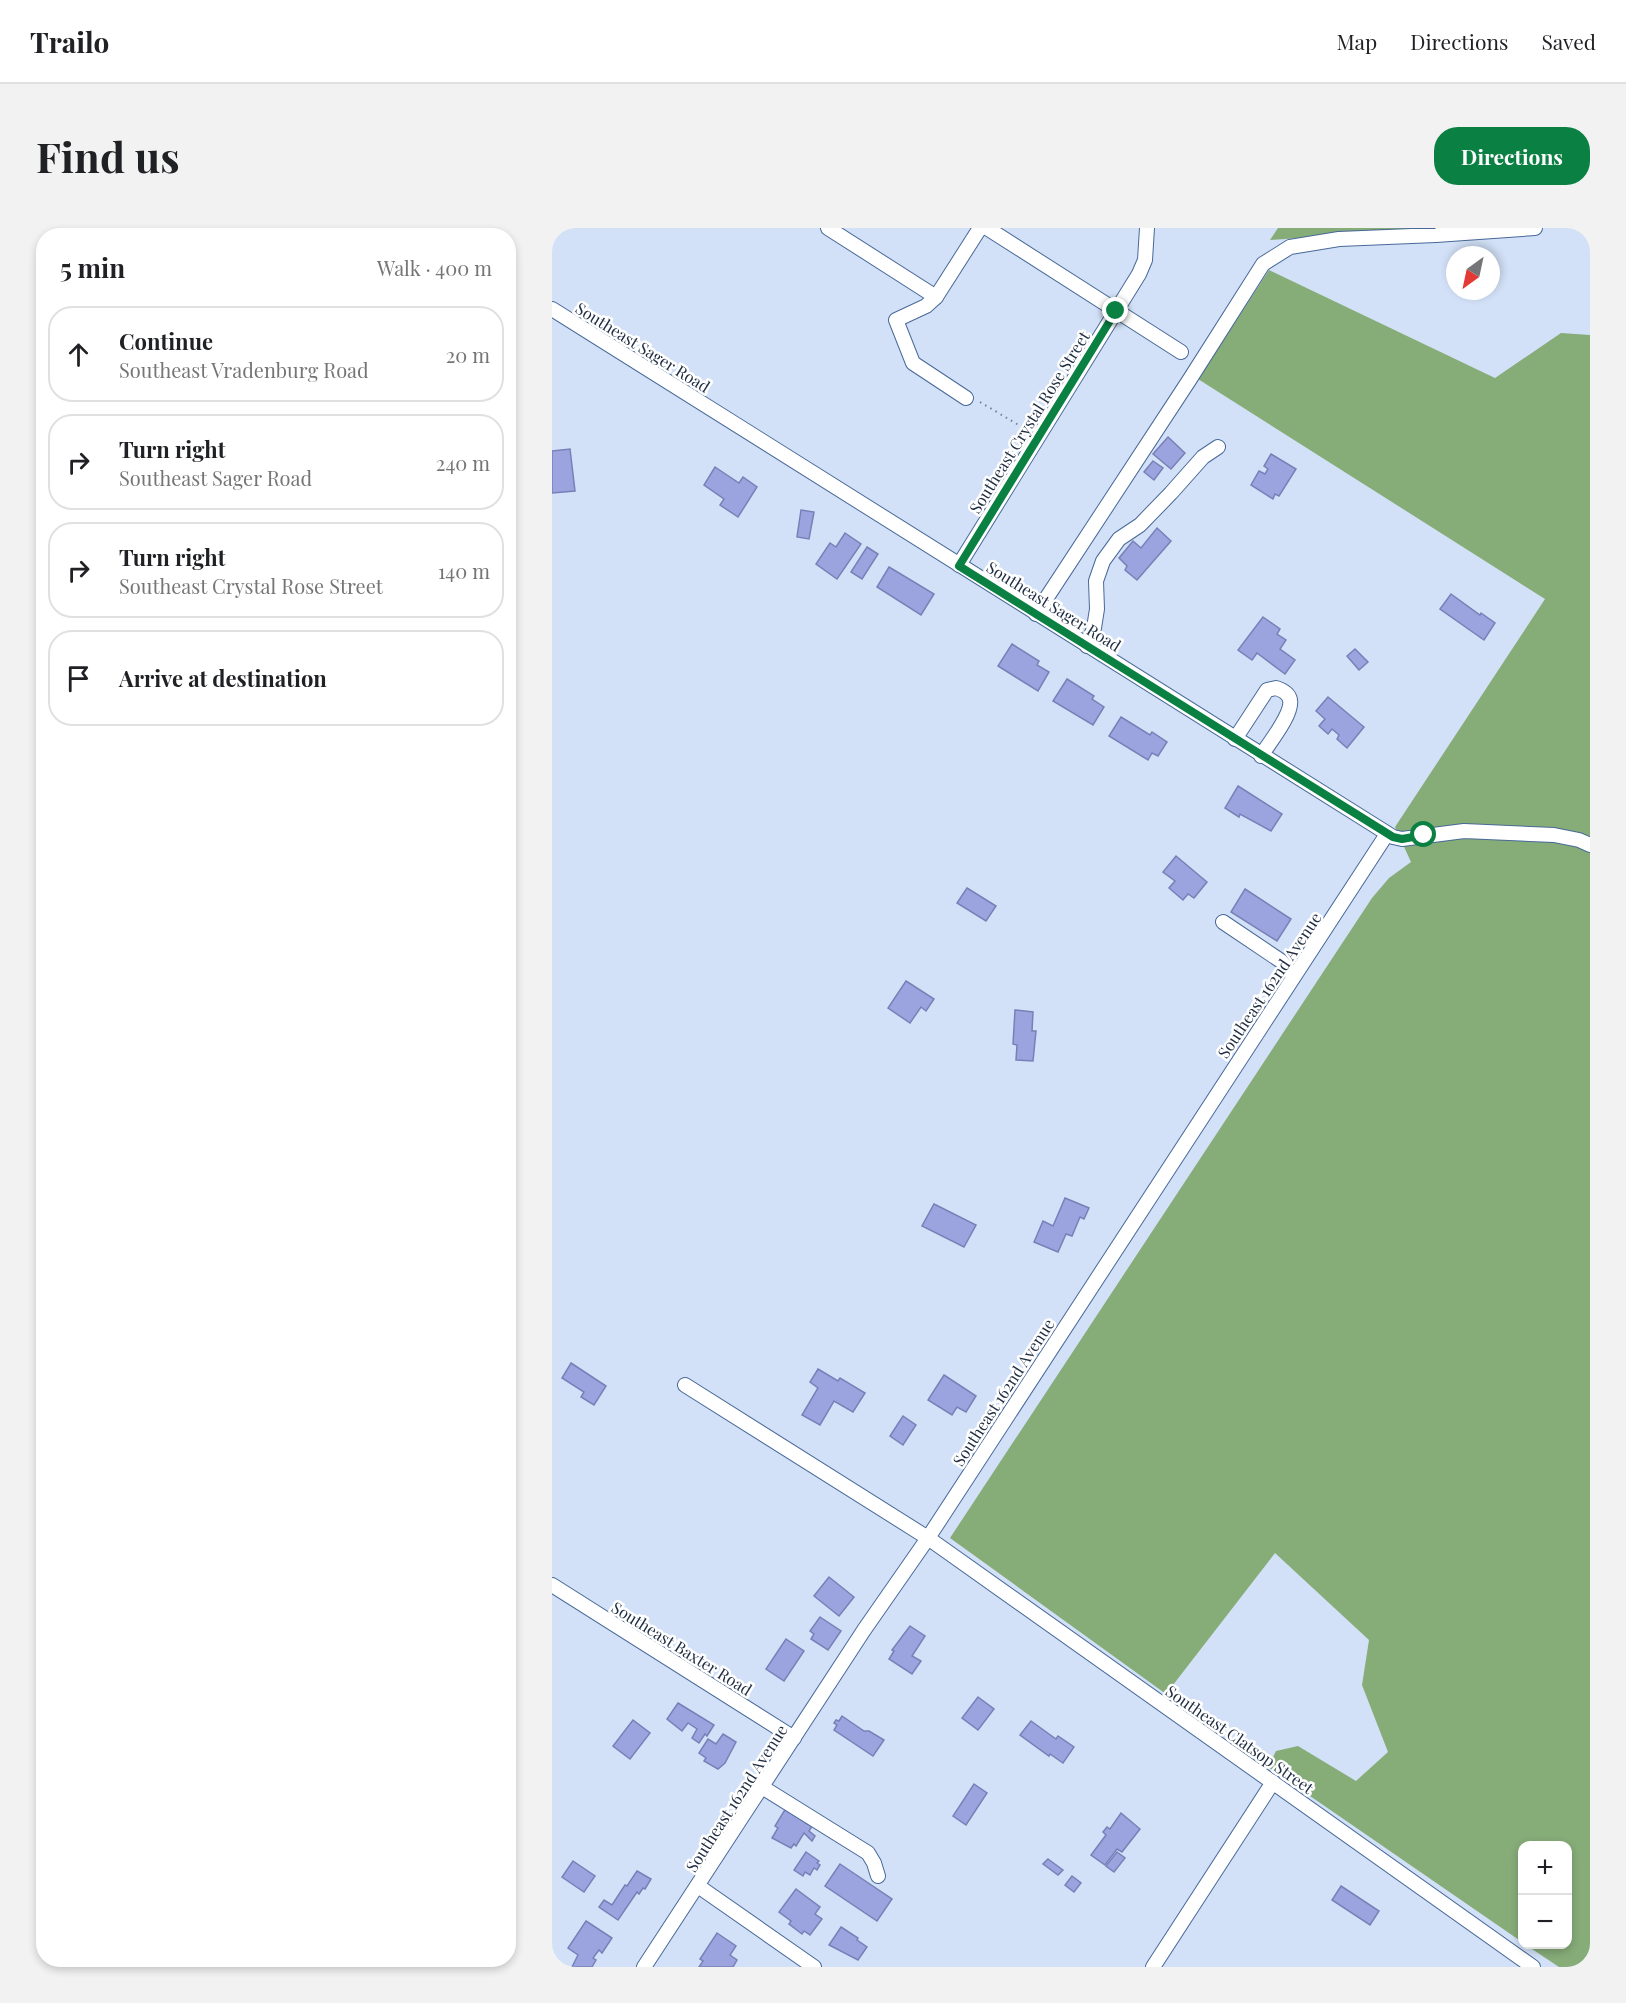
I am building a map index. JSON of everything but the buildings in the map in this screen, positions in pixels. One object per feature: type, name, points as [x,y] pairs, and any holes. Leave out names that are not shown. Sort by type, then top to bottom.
[{"type":"street","points":[[828,228],[936,297]]},
{"type":"street","points":[[966,398],[912,363],[896,320],[926,306],[936,297],[980,228]]},
{"type":"street","points":[[987,228],[1181,352]]},
{"type":"street","name":"Southeast Crystal Rose Street","points":[[959,566],[1145,260],[1148,228]]},
{"type":"street","points":[[1036,614],[1191,379],[1263,264],[1290,247],[1339,239],[1535,228]]},
{"type":"street","name":"Southeast Sager Road","points":[[552,309],[1387,834]]},
{"type":"street","points":[[1087,646],[1094,628],[1097,609],[1096,581],[1102,561],[1119,540],[1140,525],[1171,494],[1203,457],[1218,447]]},
{"type":"street","points":[[1235,739],[1267,690],[1276,688],[1285,692],[1290,699],[1289,711],[1261,756]]},
{"type":"street","points":[[1387,834],[1398,840],[1464,831],[1554,835],[1579,840],[1590,845]]},
{"type":"street","name":"Southeast 162nd Avenue","points":[[644,1967],[864,1630],[928,1538],[1387,834]]},
{"type":"street","points":[[1223,922],[1281,961],[1294,976]]},
{"type":"street","name":"Southeast Clatsop Street","points":[[685,1385],[928,1538],[1533,1967]]},
{"type":"street","name":"Southeast Baxter Road","points":[[552,1586],[794,1738]]},
{"type":"street","points":[[1154,1967],[1273,1782]]},
{"type":"street","points":[[762,1787],[868,1853],[878,1876]]},
{"type":"street","points":[[698,1886],[814,1967]]},
{"type":"path","points":[[966,398],[975,399],[1038,437]]},
{"type":"green space","points":[[1278,228],[1456,228],[1270,240]]},
{"type":"green space","points":[[1269,270],[1495,378],[1561,333],[1590,335],[1590,1967],[1559,1967],[1532,1949],[1572,1949],[1572,1841],[1518,1841],[1518,1939],[1268,1767],[1276,1751],[1298,1746],[1356,1781],[1388,1752],[1362,1685],[1369,1640],[1275,1553],[1166,1694],[950,1538],[1372,898],[1389,878],[1411,862],[1395,827],[1545,599],[1198,379]]},
{"type":"route","points":[[1116,311],[959,566],[1398,840],[1424,835]]}]
